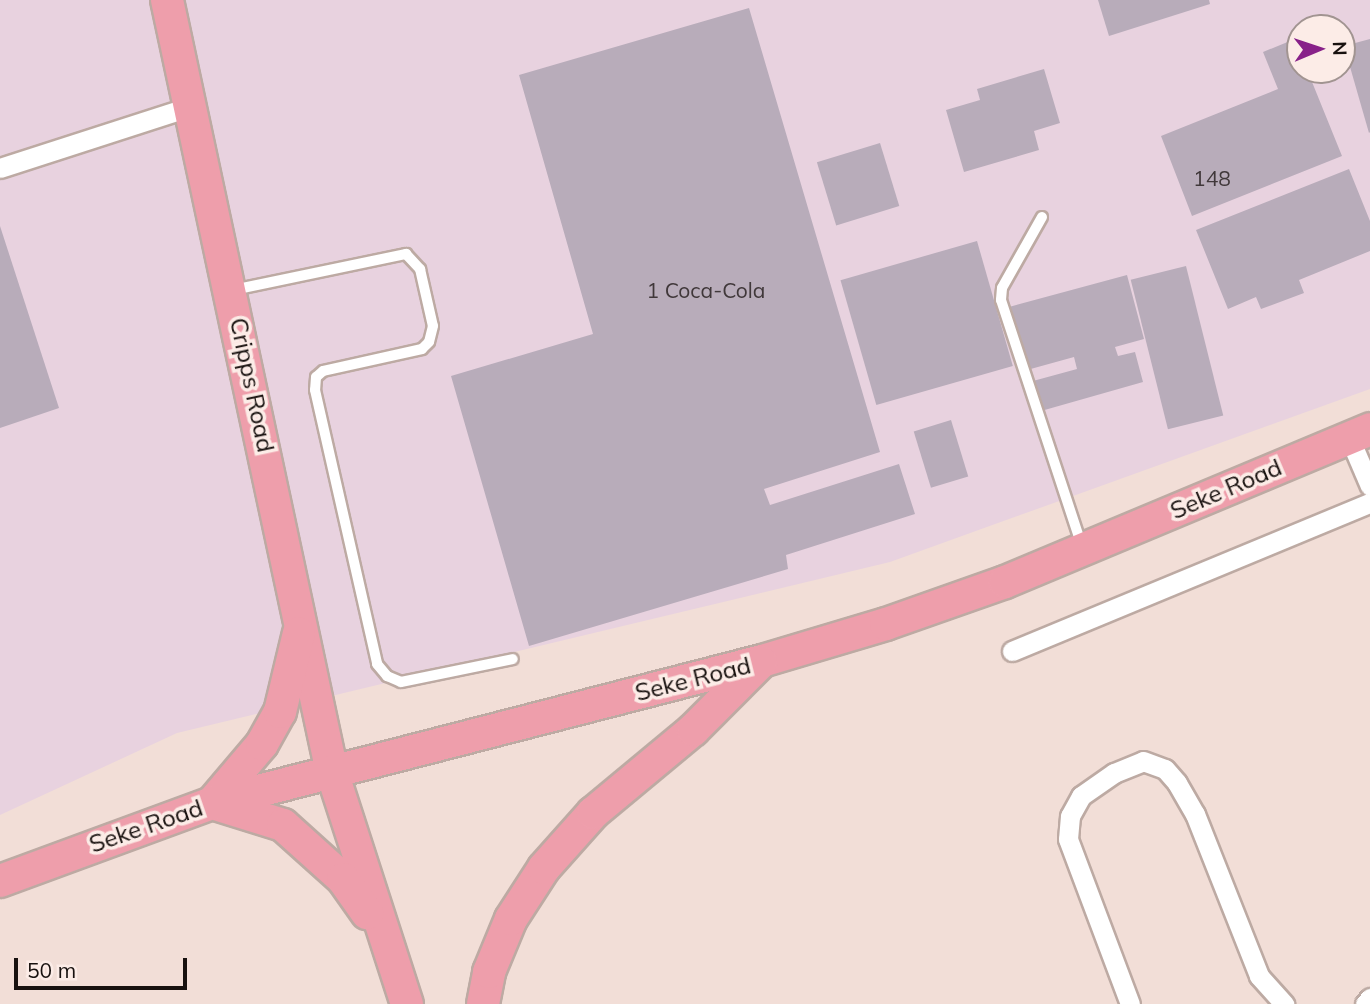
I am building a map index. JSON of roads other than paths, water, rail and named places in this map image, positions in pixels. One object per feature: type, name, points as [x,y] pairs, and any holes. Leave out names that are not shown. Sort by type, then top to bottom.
[{"type":"main road","name":"Cripps Road","points":[[167,0],[233,290],[332,772],[380,931]]},
{"type":"main road","name":"Seke Road","points":[[0,881],[212,803],[762,662],[886,624],[1084,550],[1360,433]]},
{"type":"main road","points":[[301,625],[280,712],[261,744],[212,803],[283,825],[308,844],[343,879],[380,931],[407,1004]]},
{"type":"main road","points":[[484,1004],[489,972],[511,919],[544,868],[593,813],[693,730],[762,662]]},
{"type":"street","points":[[0,168],[192,106]]},
{"type":"street","points":[[1360,433],[1370,486]]},
{"type":"street","points":[[1012,651],[1370,503]]},
{"type":"street","points":[[1130,1004],[1068,839],[1070,816],[1081,796],[1143,761],[1165,769],[1177,783],[1195,814],[1259,976],[1284,1004]]},
{"type":"street","points":[[1365,1004],[1370,998]]},
{"type":"lane","points":[[1042,217],[1002,288],[1002,300],[1084,550]]},
{"type":"lane","points":[[233,290],[406,254],[420,269],[433,326],[429,342],[422,349],[323,370],[316,377],[315,390],[377,664],[387,676],[401,682],[513,659]]}]
